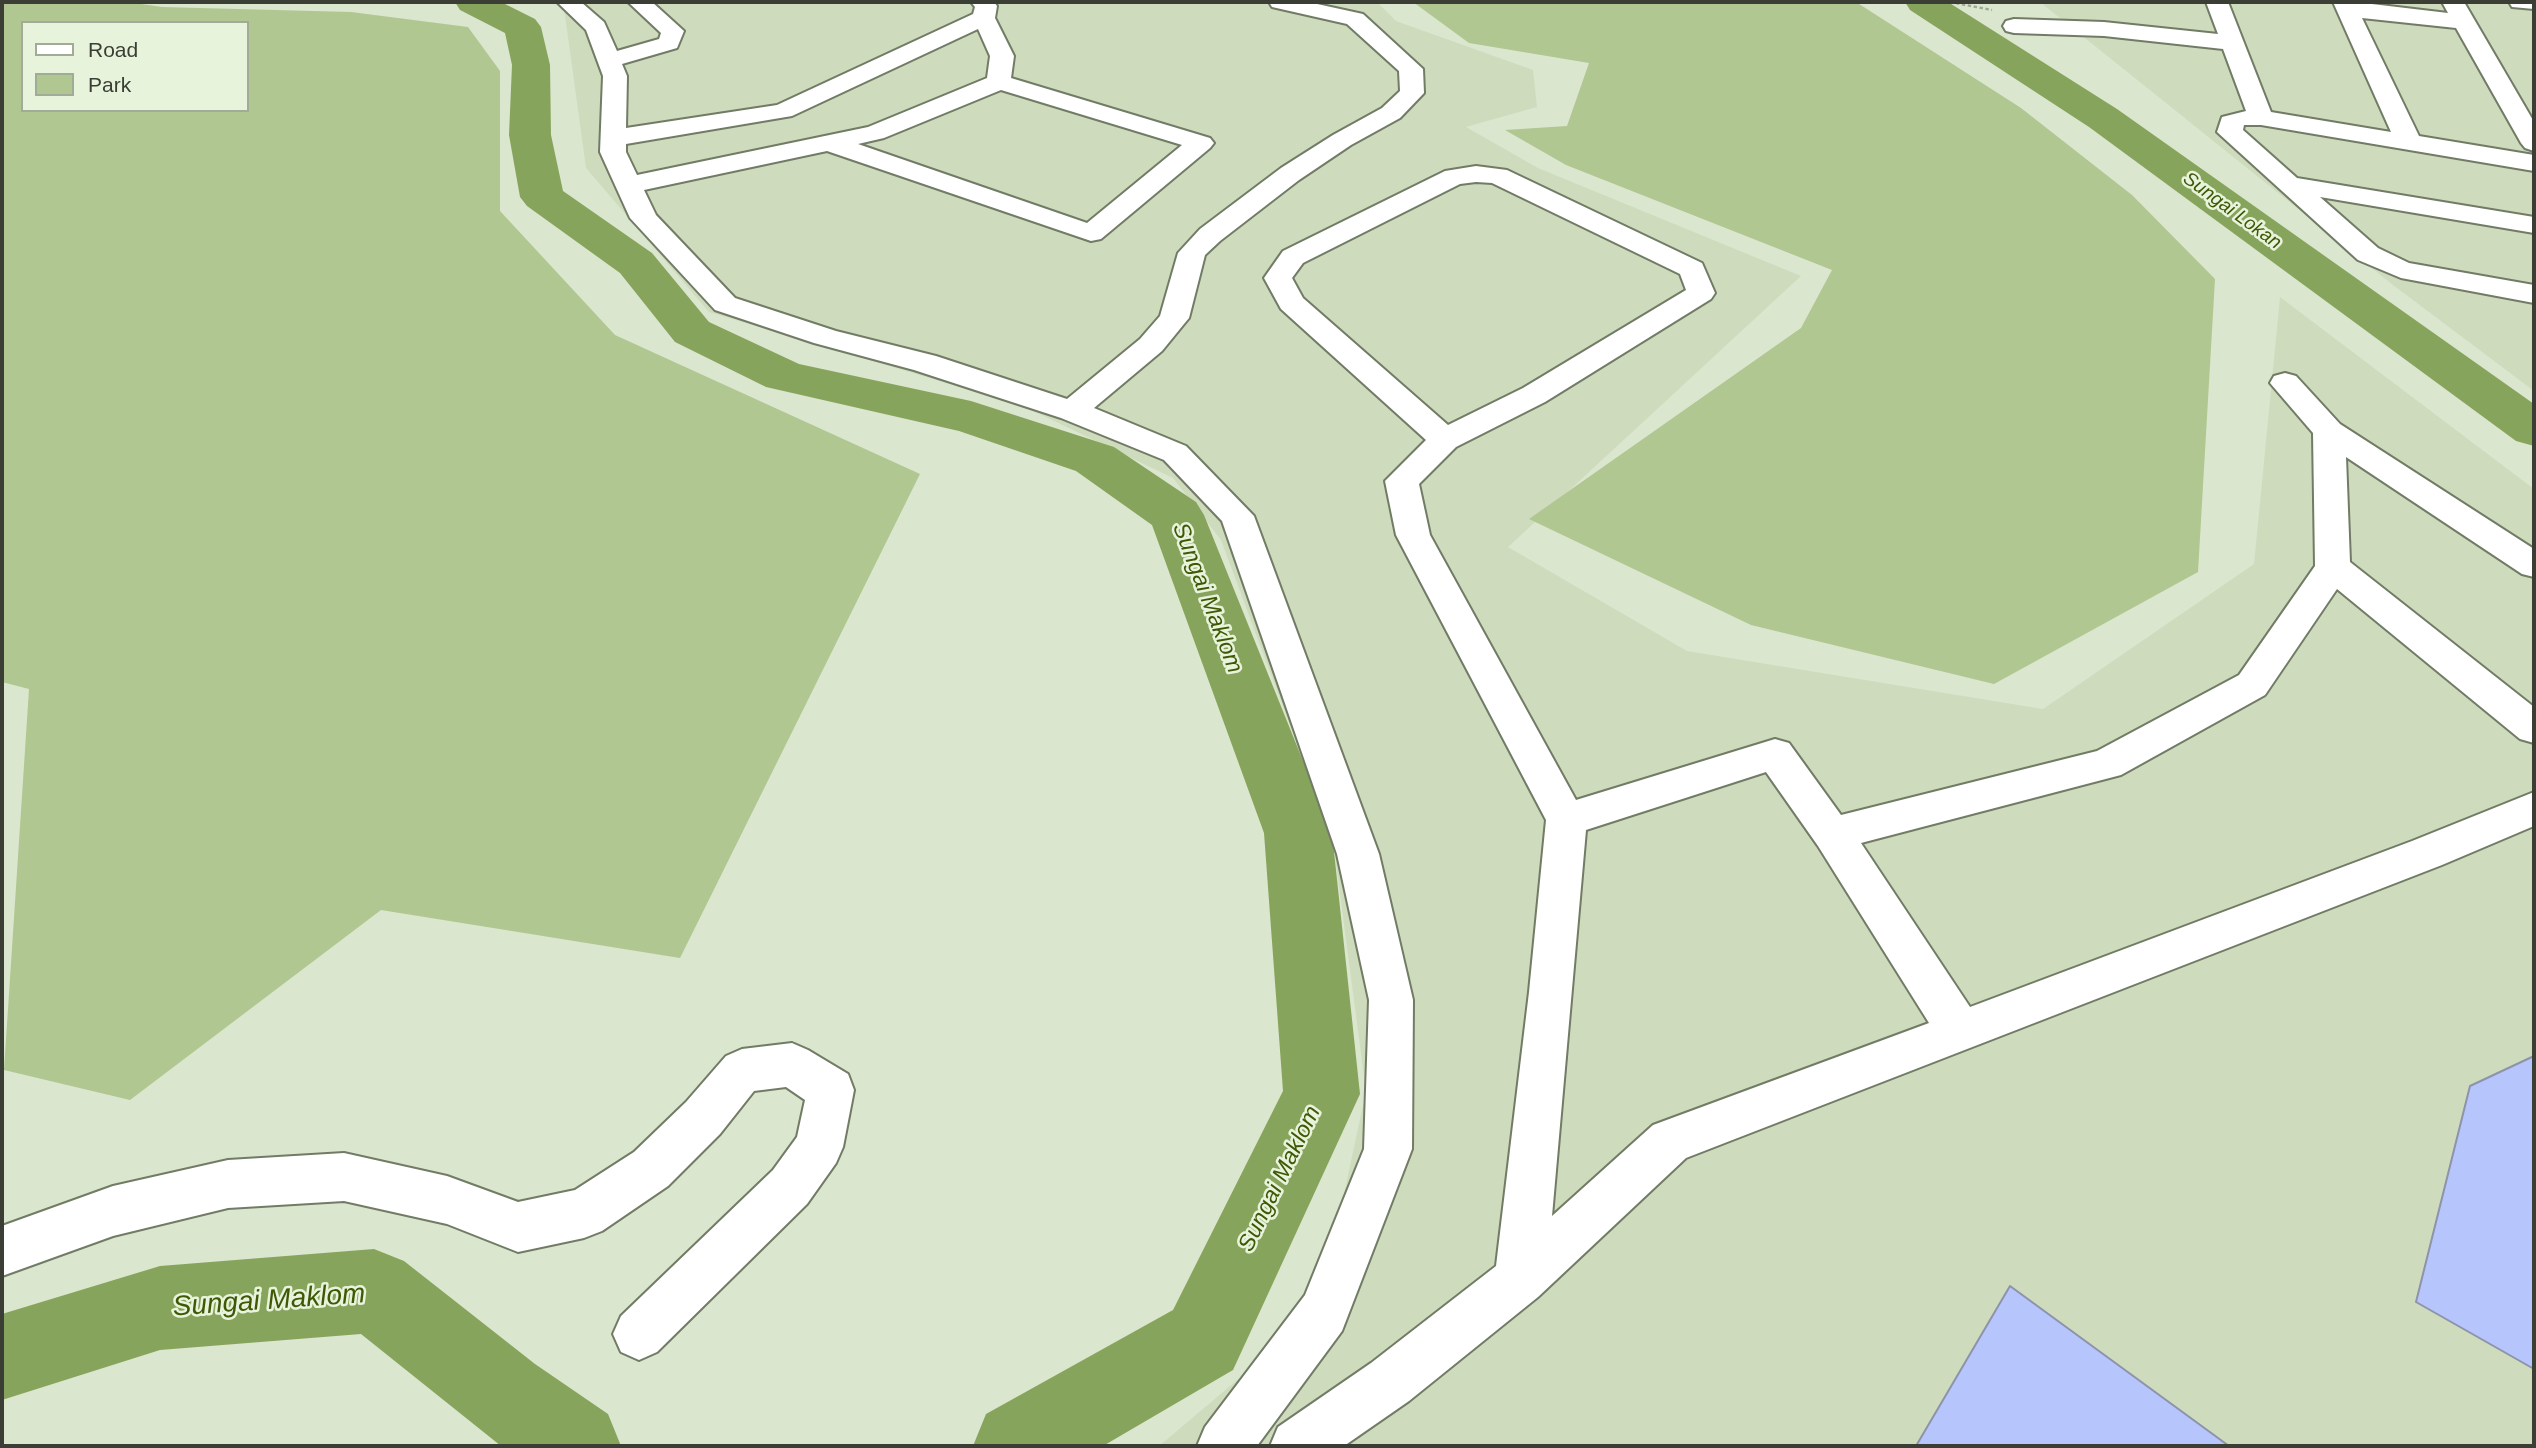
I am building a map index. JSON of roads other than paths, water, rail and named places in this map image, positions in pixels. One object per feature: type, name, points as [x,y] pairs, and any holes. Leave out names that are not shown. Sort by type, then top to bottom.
[{"type":"street","points":[[568,2],[596,27],[615,76],[613,152],[644,218],[725,304],[825,337],[925,363],[1072,411],[1175,453],[1237,516],[1358,854],[1391,1000],[1388,1149],[1324,1313],[1224,1446]]},
{"type":"street","points":[[609,61],[669,43],[673,31],[639,2]]},
{"type":"street","points":[[1072,411],[1151,345],[1174,318],[1192,253],[1210,235],[1290,174],[1342,140],[1391,113],[1412,93],[1410,69],[1355,19],[1280,2]]},
{"type":"street","points":[[2061,2],[2070,13],[2226,23]]},
{"type":"street","points":[[2520,2],[2534,2]]},
{"type":"street","points":[[2409,143],[2345,5],[2459,12],[2534,143]]},
{"type":"street","points":[[613,138],[783,111],[983,10],[1002,56],[999,82]]},
{"type":"street","points":[[2014,26],[2104,29],[2226,23]]},
{"type":"street","points":[[2226,23],[2261,118]]},
{"type":"street","points":[[629,185],[875,133],[999,82],[1201,143],[1091,233],[832,144]]},
{"type":"street","points":[[2534,163],[2261,118],[2241,118],[2231,122],[2230,132],[2368,254],[2400,270],[2534,294]]},
{"type":"street","points":[[1445,440],[1292,303],[1278,278],[1293,257],[1454,177],[1476,174],[1498,176],[1692,269],[1701,293],[1534,395],[1445,440],[1402,481],[1413,535],[1566,820],[1551,992],[1520,1279]]},
{"type":"street","points":[[2288,184],[2534,225]]},
{"type":"street","points":[[2285,383],[2329,431],[2534,565]]},
{"type":"street","points":[[1832,834],[2107,764],[2252,685],[2333,568],[2329,431]]},
{"type":"street","points":[[2333,568],[2534,728]]},
{"type":"street","points":[[1566,820],[1775,754],[1832,834],[1960,1031]]},
{"type":"street","points":[[1297,1446],[1390,1382],[1520,1279],[1670,1141],[1913,1051],[2427,853],[2534,808]]},
{"type":"street","points":[[2,1251],[113,1211],[228,1184],[344,1177],[447,1200],[518,1227],[584,1213],[651,1169],[703,1118],[742,1071],[792,1065],[831,1090],[819,1147],[790,1187],[639,1334]]},
{"type":"waterway","name":"Sungai Maklom","points":[[473,2],[522,27],[531,65],[530,135],[542,197],[636,263],[692,332],[784,376],[971,417],[1095,459],[1176,515],[1298,833],[1322,1094],[1203,1340],[1018,1446]]},
{"type":"waterway","name":"Sungai Lokan","points":[[1923,2],[2103,118],[2534,429]]},
{"type":"waterway","name":"Sungai Maklom","points":[[2,1357],[160,1308],[374,1291],[504,1395],[576,1446]]}]
